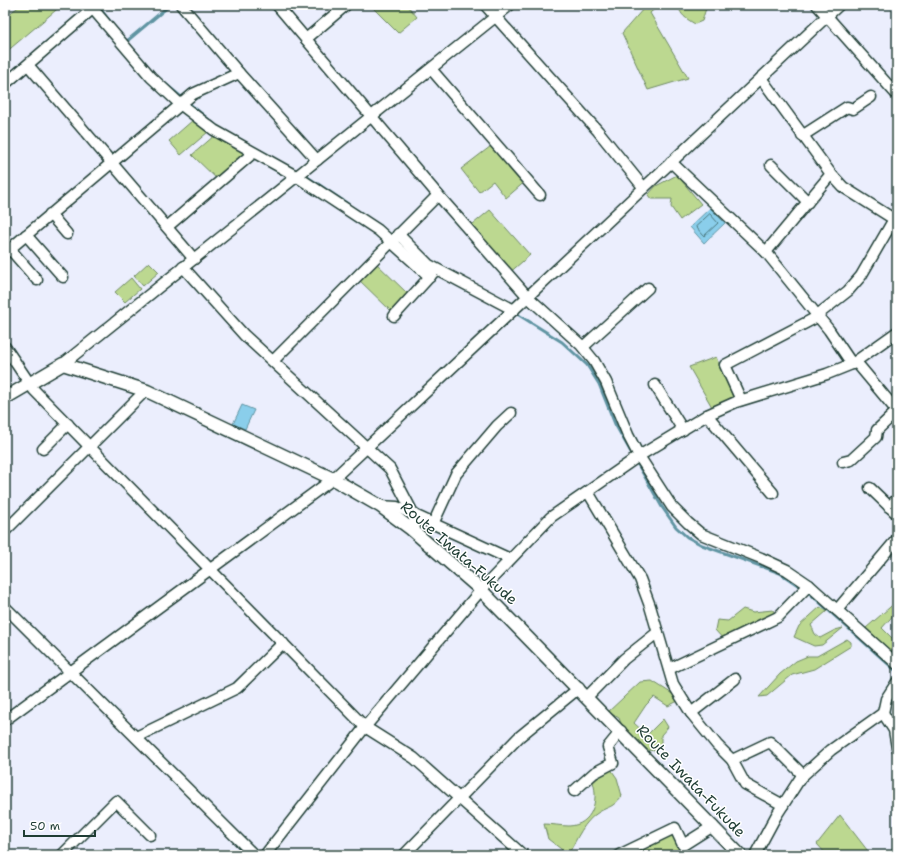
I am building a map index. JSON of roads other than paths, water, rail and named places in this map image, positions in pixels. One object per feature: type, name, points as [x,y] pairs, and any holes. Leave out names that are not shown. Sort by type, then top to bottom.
[{"type":"main road","points":[[5,398],[63,364]]},
{"type":"main road","name":"Route Iwata-Fukude","points":[[63,364],[145,390],[333,479],[380,506],[415,532],[481,590],[583,692],[740,855]]},
{"type":"street","points":[[181,5],[239,73],[317,160]]},
{"type":"street","points":[[277,5],[373,116],[438,195],[528,297],[583,347],[594,361],[606,382],[628,435],[672,507],[701,534],[768,561],[787,570],[809,585],[897,664]]},
{"type":"street","points":[[306,39],[346,5]]},
{"type":"street","points":[[485,5],[598,131],[644,188]]},
{"type":"street","points":[[63,364],[510,5]]},
{"type":"street","points":[[817,5],[897,95]]},
{"type":"street","points":[[5,720],[333,479],[838,5]]},
{"type":"street","points":[[5,84],[28,66],[95,7],[151,77],[180,104],[214,130],[296,176],[378,230],[395,238],[437,269],[514,310]]},
{"type":"street","points":[[28,66],[194,258]]},
{"type":"street","points":[[431,69],[540,195]]},
{"type":"street","points":[[37,280],[8,251],[180,104],[193,94],[239,73]]},
{"type":"street","points":[[741,400],[725,365],[816,316],[848,291],[857,281],[896,220],[843,187],[831,174],[802,136],[761,78]]},
{"type":"street","points":[[802,136],[847,107],[853,109],[871,97]]},
{"type":"street","points":[[167,227],[253,153]]},
{"type":"street","points":[[671,162],[766,252],[854,363],[897,411],[877,430],[876,437],[852,460],[843,462]]},
{"type":"street","points":[[771,165],[808,202]]},
{"type":"street","points":[[766,252],[831,174]]},
{"type":"street","points":[[274,361],[438,195]]},
{"type":"street","points":[[50,214],[67,234]]},
{"type":"street","points":[[26,235],[63,277]]},
{"type":"street","points":[[395,238],[430,277]]},
{"type":"street","points":[[183,267],[244,335],[368,446],[390,469],[414,515],[415,532]]},
{"type":"street","points":[[394,316],[437,269]]},
{"type":"street","points":[[583,347],[648,288]]},
{"type":"street","points":[[265,855],[366,727],[481,590],[551,517],[640,456],[706,415],[741,400],[854,363],[897,332]]},
{"type":"street","points":[[5,346],[34,390],[366,727],[414,758],[522,855]]},
{"type":"street","points":[[655,385],[683,430]]},
{"type":"street","points":[[5,531],[145,390]]},
{"type":"street","points":[[433,524],[456,474],[496,426],[511,413]]},
{"type":"street","points":[[706,415],[773,493]]},
{"type":"street","points":[[43,449],[68,424]]},
{"type":"street","points":[[870,488],[897,514]]},
{"type":"street","points":[[588,492],[640,579],[658,632],[673,684],[691,713],[717,745],[732,760],[745,784],[783,805]]},
{"type":"street","points":[[889,506],[897,499]]},
{"type":"street","points":[[380,506],[397,507],[510,559]]},
{"type":"street","points":[[837,610],[897,539]]},
{"type":"street","points":[[669,669],[778,617],[809,585]]},
{"type":"street","points":[[5,607],[254,855]]},
{"type":"street","points":[[404,855],[519,737],[583,692],[658,632]]},
{"type":"street","points":[[136,737],[237,688],[283,643]]},
{"type":"street","points":[[691,713],[735,679]]},
{"type":"street","points":[[755,855],[783,805],[803,775],[831,750],[883,713],[886,699],[897,682]]},
{"type":"street","points":[[883,713],[894,730],[897,748]]},
{"type":"street","points":[[574,791],[594,773],[613,763],[608,747],[621,731]]},
{"type":"street","points":[[732,760],[770,742],[803,775]]},
{"type":"street","points":[[62,855],[116,801],[150,835]]},
{"type":"street","points":[[619,855],[675,828],[683,845],[713,826]]},
{"type":"water","points":[[710,208],[725,223],[704,243],[690,227]]},
{"type":"water","points":[[242,405],[254,410],[245,429],[233,424]]},
{"type":"waterway","points":[[127,41],[170,5]]},
{"type":"waterway","points":[[98,6],[112,24]]},
{"type":"waterway","points":[[163,82],[214,124]]},
{"type":"waterway","points":[[303,174],[348,204]]},
{"type":"waterway","points":[[514,312],[562,342],[587,365],[599,384],[615,424],[662,507],[676,527],[687,537],[702,545],[780,573],[808,592],[897,672]]}]
